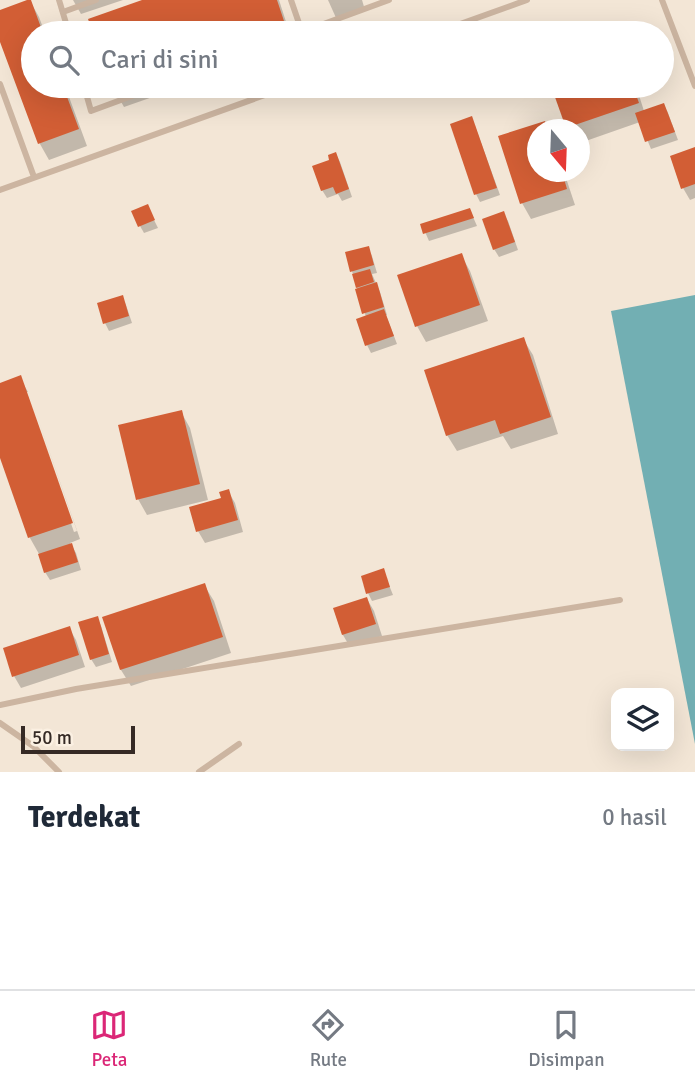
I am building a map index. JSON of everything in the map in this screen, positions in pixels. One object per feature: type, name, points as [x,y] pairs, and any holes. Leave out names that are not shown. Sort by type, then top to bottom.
[{"type":"lane","points":[[58,0],[66,21]]},
{"type":"lane","points":[[64,12],[96,0]]},
{"type":"lane","points":[[291,0],[297,21]]},
{"type":"lane","points":[[333,21],[388,0]]},
{"type":"lane","points":[[468,21],[527,0]]},
{"type":"lane","points":[[662,0],[670,21]]},
{"type":"lane","points":[[674,31],[695,86]]},
{"type":"lane","points":[[0,84],[34,177]]},
{"type":"lane","points":[[87,98],[91,111],[126,98]]},
{"type":"lane","points":[[0,190],[256,98]]},
{"type":"lane","points":[[0,705],[620,600]]},
{"type":"lane","points":[[0,723],[33,746],[59,772]]},
{"type":"lane","points":[[199,772],[239,744]]},
{"type":"water","points":[[695,295],[695,744],[611,311]]},
{"type":"building","points":[[31,0],[39,21],[21,21],[21,98],[67,98],[79,129],[38,144],[0,42],[0,10]]},
{"type":"building","points":[[142,0],[277,0],[284,21],[89,21],[88,19]]},
{"type":"building","points":[[555,98],[637,98],[639,103],[590,120],[563,119]]},
{"type":"building","points":[[664,103],[675,132],[645,142],[635,113]]},
{"type":"building","points":[[472,116],[497,188],[474,195],[450,124]]},
{"type":"building","points":[[527,127],[527,182],[565,182],[567,189],[520,204],[498,136]]},
{"type":"building","points":[[695,147],[695,184],[681,189],[670,156]]},
{"type":"building","points":[[336,152],[349,189],[336,194],[333,187],[321,191],[312,166],[329,160],[328,155]]},
{"type":"building","points":[[148,204],[155,220],[138,227],[131,211]]},
{"type":"building","points":[[470,208],[474,218],[423,234],[420,224]]},
{"type":"building","points":[[504,211],[515,242],[493,250],[482,219]]},
{"type":"building","points":[[369,246],[374,265],[350,272],[345,252]]},
{"type":"building","points":[[462,253],[480,305],[415,327],[397,275]]},
{"type":"building","points":[[370,269],[374,282],[356,288],[352,274]]},
{"type":"building","points":[[377,282],[384,307],[362,314],[355,289]]},
{"type":"building","points":[[123,295],[129,316],[103,324],[97,303]]},
{"type":"building","points":[[384,309],[394,336],[365,346],[356,319]]},
{"type":"building","points":[[524,337],[551,417],[500,434],[495,420],[446,436],[424,370]]},
{"type":"building","points":[[21,375],[73,523],[28,538],[0,458],[0,383]]},
{"type":"building","points":[[182,410],[200,484],[136,500],[118,425]]},
{"type":"building","points":[[229,489],[238,520],[196,532],[189,507],[221,498],[219,492]]},
{"type":"building","points":[[72,543],[78,562],[44,573],[38,554]]},
{"type":"building","points":[[384,568],[390,587],[366,594],[361,576]]},
{"type":"building","points":[[205,583],[223,637],[120,670],[102,617]]},
{"type":"building","points":[[367,597],[376,624],[342,635],[333,608]]},
{"type":"building","points":[[98,616],[109,654],[90,660],[78,622]]},
{"type":"building","points":[[70,626],[79,655],[12,677],[3,648]]}]
